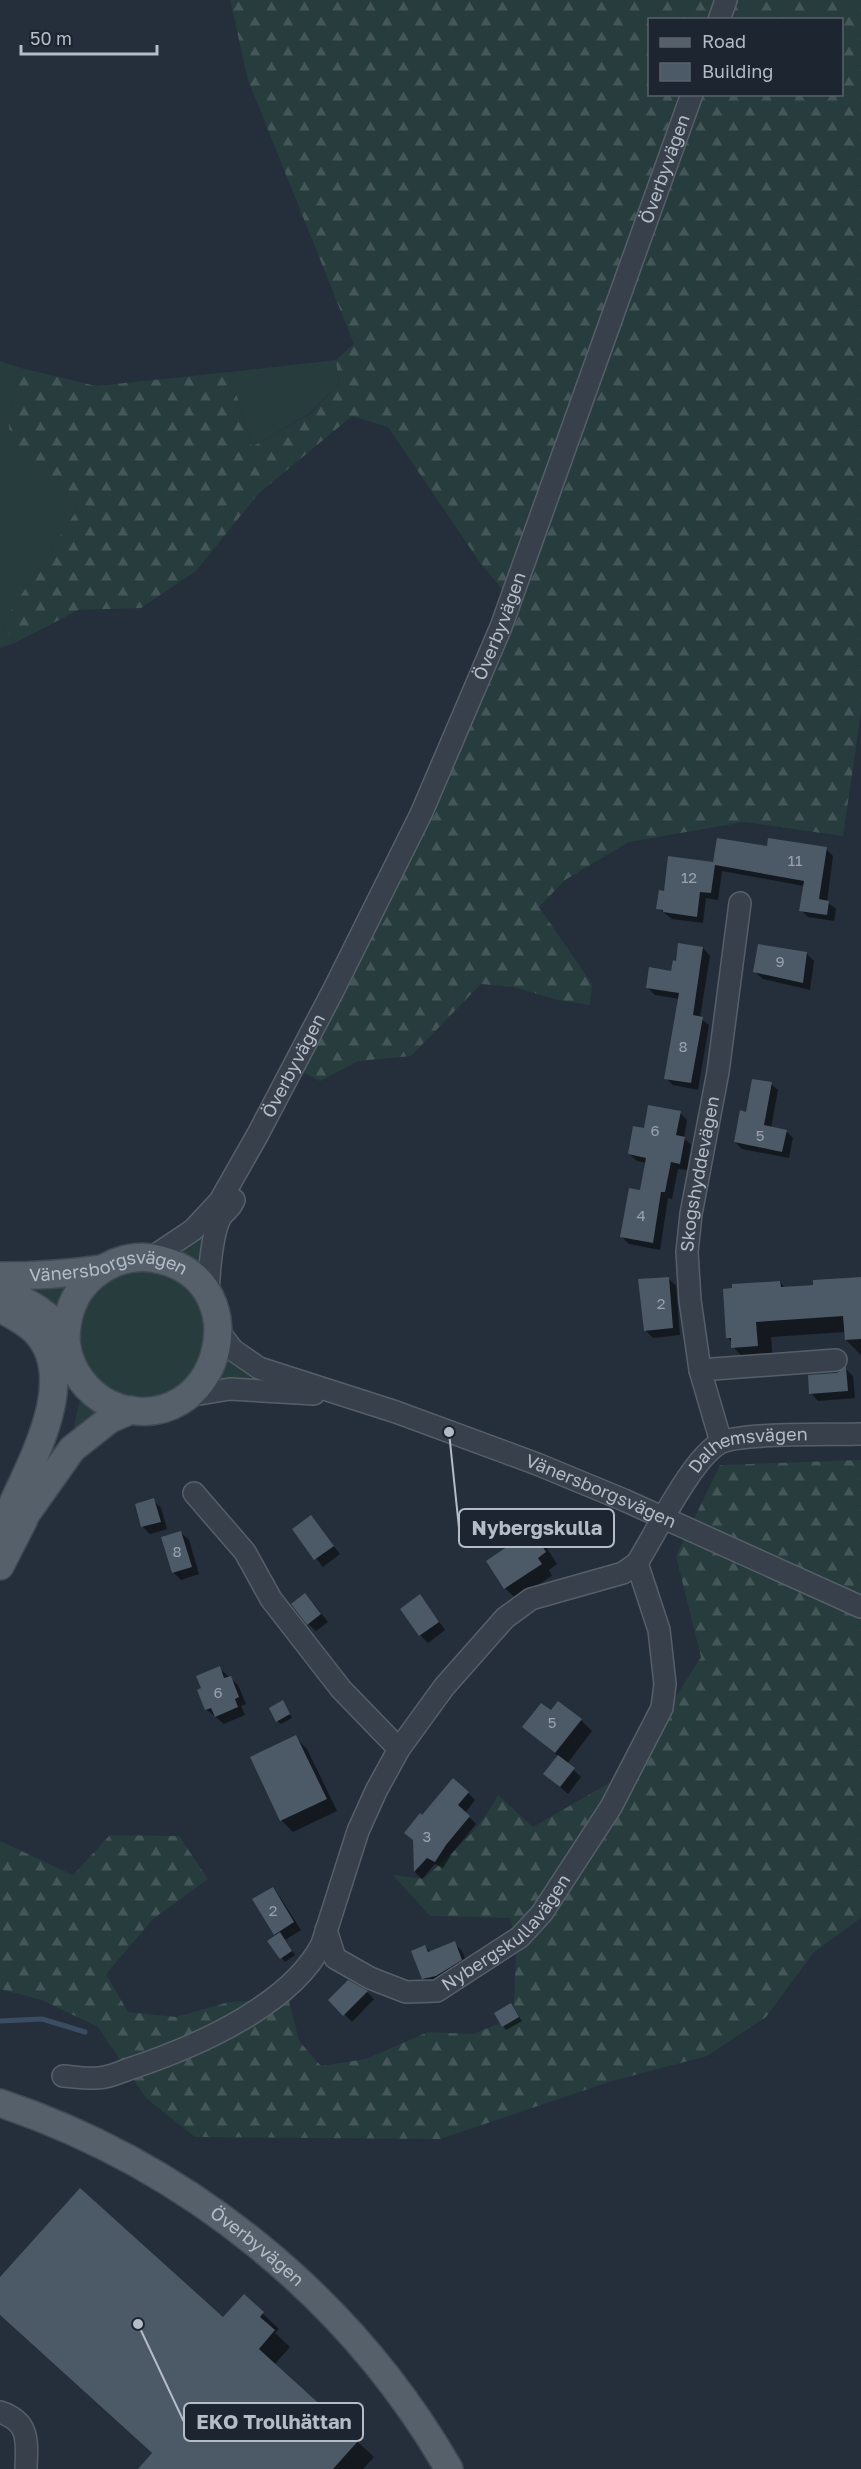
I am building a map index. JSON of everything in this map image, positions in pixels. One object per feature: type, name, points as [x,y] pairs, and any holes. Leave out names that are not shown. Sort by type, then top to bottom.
[{"type":"main road","name":"Vänersborgsvägen","points":[[0,1276],[56,1275],[103,1269],[129,1259],[151,1258],[173,1264],[193,1276],[208,1294],[216,1313],[219,1332]]},
{"type":"main road","points":[[66,1340],[66,1326],[74,1300],[81,1288],[103,1269]]},
{"type":"main road","name":"Vänersborgsvägen","points":[[0,1291],[19,1298],[41,1311],[66,1340],[73,1367],[84,1384],[99,1398],[117,1407],[131,1410],[159,1409],[187,1396]]},
{"type":"main road","points":[[0,1308],[36,1332],[44,1344],[53,1370],[47,1421],[0,1534]]},
{"type":"main road","points":[[187,1396],[201,1383],[211,1368],[218,1345],[219,1332]]},
{"type":"main road","points":[[27,1514],[34,1490],[58,1438],[66,1413],[73,1367]]},
{"type":"main road","points":[[0,1566],[27,1514],[72,1449],[110,1419],[131,1410]]},
{"type":"main road","name":"Överbyvägen","points":[[0,2103],[53,2121],[107,2147],[165,2178],[239,2229],[293,2275],[358,2342],[409,2405],[449,2469]]},
{"type":"street","points":[[720,18],[726,0]]},
{"type":"street","name":"Överbyvägen","points":[[151,1258],[193,1230],[220,1201],[334,989],[421,814],[501,627],[691,96]]},
{"type":"street","name":"Skogshyddevägen","points":[[721,1442],[700,1370],[690,1300],[687,1252],[691,1214],[718,1072],[740,903]]},
{"type":"street","name":"Överbyvägen","points":[[208,1294],[212,1251],[220,1217],[232,1208],[258,1134]]},
{"type":"street","name":"Vänersborgsvägen","points":[[219,1332],[233,1350],[259,1368],[396,1412],[537,1464],[665,1518],[861,1607]]},
{"type":"street","points":[[700,1370],[836,1360]]},
{"type":"street","name":"Vänersborgsvägen","points":[[187,1396],[231,1389],[335,1394]]},
{"type":"street","name":"Dalhemsvägen","points":[[665,1518],[703,1456],[721,1442],[746,1438],[861,1434]]},
{"type":"street","points":[[194,1493],[245,1552],[271,1599],[341,1689],[399,1749]]},
{"type":"street","points":[[63,2076],[103,2078],[163,2058],[252,2012],[302,1973],[322,1944],[358,1831],[399,1749],[444,1687],[505,1618],[531,1599],[622,1573],[637,1563],[665,1518]]},
{"type":"street","name":"Nybergskullavägen","points":[[326,1930],[335,1958],[370,1978],[406,1992],[437,1991],[520,1937],[542,1913],[611,1807],[662,1708],[665,1684],[659,1630],[637,1563]]},
{"type":"street","points":[[0,2412],[12,2416],[21,2425],[27,2440],[26,2469]]},
{"type":"green space","points":[[230,0],[861,0],[861,712],[843,836],[744,822],[629,842],[565,880],[539,907],[592,984],[590,1005],[558,1000],[514,987],[481,984],[411,1056],[358,1061],[320,1081],[302,1072],[518,608],[481,564],[388,427],[352,416],[258,494],[196,571],[141,608],[78,610],[15,643],[2,624],[79,507],[11,442],[8,419],[21,368],[96,386],[230,372],[252,447],[310,414],[339,384],[336,360],[354,344],[248,80]]},
{"type":"green space","points":[[336,360],[339,384],[309,414],[252,447],[230,372]]},
{"type":"green space","points":[[0,361],[21,368],[8,419],[11,442],[79,507],[2,624],[15,643],[0,648]]},
{"type":"green space","points":[[218,1213],[204,1270],[178,1253],[195,1241]]},
{"type":"green space","points":[[150,1266],[189,1285],[208,1323],[200,1366],[168,1395],[146,1400],[124,1397],[104,1388],[88,1373],[79,1353],[80,1310],[107,1276]]},
{"type":"green space","points":[[69,1283],[56,1310],[15,1286]]},
{"type":"green space","points":[[225,1355],[270,1380],[210,1383]]},
{"type":"green space","points":[[81,1394],[104,1410],[72,1435]]},
{"type":"green space","points":[[861,1460],[861,1918],[814,1952],[766,2017],[707,2056],[612,2081],[440,2139],[195,2137],[146,2098],[98,2027],[42,2000],[0,1989],[0,1841],[73,1875],[110,1835],[179,1836],[208,1879],[153,1919],[106,1974],[128,2012],[176,2017],[229,2002],[288,1998],[299,2041],[321,2066],[366,2059],[428,2032],[473,2034],[513,2018],[516,1955],[511,1918],[430,1916],[393,1875],[424,1879],[474,1830],[498,1795],[533,1827],[618,1778],[670,1706],[701,1657],[676,1556],[720,1465]]},
{"type":"building","points":[[717,838],[767,846],[768,838],[827,847],[819,899],[829,901],[827,915],[799,911],[804,881],[715,865],[711,893],[700,892],[697,917],[656,909],[659,890],[664,891],[668,856],[713,862]]},
{"type":"building","points":[[678,943],[703,947],[693,1015],[703,1017],[691,1083],[664,1079],[679,993],[646,988],[649,967],[671,971],[673,960],[676,961]]},
{"type":"building","points":[[758,944],[807,952],[803,983],[753,972]]},
{"type":"building","points":[[752,1079],[772,1082],[764,1125],[787,1130],[782,1152],[734,1142],[740,1110],[746,1112]]},
{"type":"building","points":[[648,1105],[681,1111],[676,1135],[685,1137],[680,1164],[671,1162],[665,1192],[661,1192],[653,1243],[620,1237],[629,1188],[640,1190],[646,1158],[628,1154],[633,1126],[644,1128]]},
{"type":"building","points":[[669,1277],[673,1328],[644,1331],[638,1279]]},
{"type":"building","points":[[861,1277],[861,1339],[845,1340],[843,1316],[756,1322],[758,1346],[731,1348],[731,1338],[726,1338],[723,1289],[732,1288],[732,1284],[780,1281],[781,1287],[813,1285],[813,1280]]},
{"type":"building","points":[[846,1367],[848,1391],[809,1394],[808,1375],[837,1373]]},
{"type":"building","points":[[154,1498],[161,1522],[141,1527],[135,1504]]},
{"type":"building","points":[[311,1515],[334,1546],[314,1560],[292,1529]]},
{"type":"building","points":[[532,1530],[546,1552],[538,1558],[542,1564],[504,1589],[486,1561]]},
{"type":"building","points":[[181,1531],[192,1567],[172,1573],[161,1537]]},
{"type":"building","points":[[305,1593],[321,1614],[307,1625],[291,1604]]},
{"type":"building","points":[[420,1594],[439,1622],[419,1636],[400,1609]]},
{"type":"building","points":[[220,1666],[224,1678],[231,1676],[239,1697],[235,1699],[238,1707],[215,1717],[211,1708],[205,1710],[197,1690],[201,1688],[196,1676]]},
{"type":"building","points":[[283,1700],[290,1714],[276,1722],[269,1708]]},
{"type":"building","points":[[558,1701],[582,1719],[555,1753],[522,1727],[541,1703],[551,1710]]},
{"type":"building","points":[[296,1735],[327,1799],[280,1821],[250,1757]]},
{"type":"building","points":[[558,1755],[575,1768],[560,1787],[543,1774]]},
{"type":"building","points":[[453,1778],[469,1792],[458,1805],[470,1816],[435,1862],[427,1858],[414,1872],[413,1840],[404,1833]]},
{"type":"building","points":[[273,1887],[294,1922],[274,1935],[252,1899]]},
{"type":"building","points":[[280,1932],[292,1951],[280,1959],[267,1941]]},
{"type":"building","points":[[455,1941],[462,1960],[436,1976],[422,1979],[411,1951],[425,1945],[428,1952]]},
{"type":"building","points":[[348,1980],[368,1991],[343,2016],[328,2000]]},
{"type":"building","points":[[511,2003],[519,2017],[502,2027],[494,2013]]},
{"type":"building","points":[[80,2188],[223,2317],[244,2294],[264,2312],[260,2317],[275,2330],[259,2349],[359,2440],[333,2469],[138,2469],[152,2453],[0,2315],[0,2277]]},
{"type":"waterway","points":[[0,2021],[42,2019],[85,2032]]},
{"type":"place","name":"Nybergskulla","points":[[449,1432]]},
{"type":"place","name":"EKO Trollhättan","points":[[138,2324]]}]
